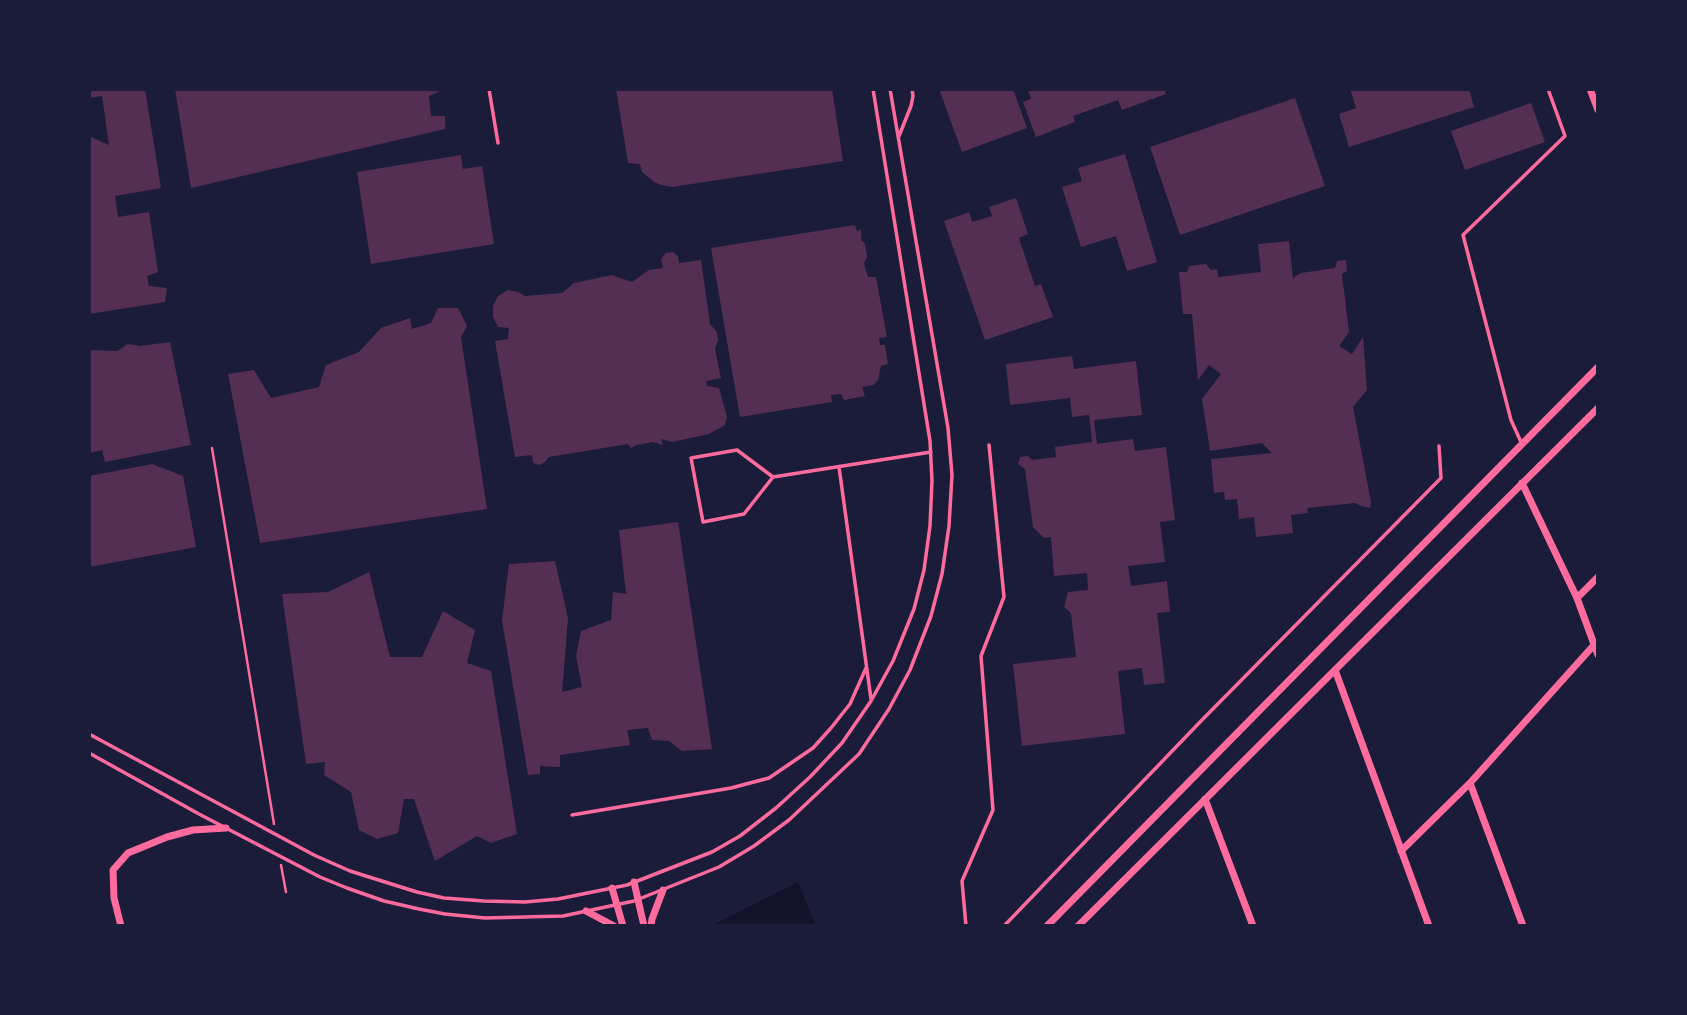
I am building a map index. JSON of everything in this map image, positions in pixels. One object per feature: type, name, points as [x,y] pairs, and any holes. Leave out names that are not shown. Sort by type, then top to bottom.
[{"type":"street","points":[[1590,89],[1598,110]]},
{"type":"street","points":[[1047,926],[1598,367]]},
{"type":"street","points":[[1077,926],[1598,408]]},
{"type":"street","points":[[1522,483],[1577,598],[1598,655]]},
{"type":"street","points":[[1577,598],[1598,577]]},
{"type":"street","points":[[1401,851],[1470,783],[1594,645]]},
{"type":"street","points":[[1335,670],[1429,926]]},
{"type":"street","points":[[1470,783],[1523,926]]},
{"type":"street","points":[[1205,799],[1253,926]]},
{"type":"street","points":[[121,926],[114,898],[113,870],[128,852],[193,830],[226,828]]},
{"type":"street","points":[[634,882],[644,926]]},
{"type":"street","points":[[612,888],[623,926]]},
{"type":"street","points":[[651,926],[663,890]]},
{"type":"street","points":[[586,911],[614,926]]},
{"type":"lane","points":[[489,89],[498,143]]},
{"type":"lane","points":[[89,734],[314,855],[350,871],[417,892],[457,899],[525,902],[558,899],[634,882],[712,852],[740,836],[776,808],[842,743],[871,701],[897,651],[914,609],[924,570],[930,526],[931,452],[873,89]]},
{"type":"lane","points":[[89,753],[338,885],[384,901],[419,909],[485,918],[563,916],[638,899],[719,867],[789,820],[859,754],[889,709],[910,670],[931,616],[942,574],[949,526],[952,475],[947,428],[890,89]]},
{"type":"lane","points":[[899,138],[911,106],[912,89]]},
{"type":"lane","points":[[1522,444],[1511,420],[1463,235],[1565,136],[1548,89]]},
{"type":"lane","points":[[966,926],[962,881],[993,810],[981,656],[1004,597],[989,445]]},
{"type":"lane","points":[[1004,926],[1201,721],[1441,478],[1439,446]]},
{"type":"lane","points":[[773,477],[737,450],[691,458],[704,522],[744,514],[773,477],[931,452]]},
{"type":"lane","points":[[839,467],[871,701]]},
{"type":"lane","points":[[572,815],[731,788],[769,778],[813,748],[831,728],[850,704],[866,668]]},
{"type":"path","points":[[212,448],[272,809]]},
{"type":"shaded area","points":[[798,882],[816,926],[711,926]]},
{"type":"building","points":[[89,89],[145,89],[161,188],[115,196],[118,217],[149,212],[158,272],[147,276],[149,286],[167,288],[165,302],[89,314],[89,139],[91,137],[109,145],[102,96],[89,98]]},
{"type":"building","points":[[175,89],[445,89],[429,96],[431,116],[445,116],[445,129],[191,188]]},
{"type":"building","points":[[616,89],[832,89],[843,161],[672,187],[661,185],[642,172],[640,164],[628,163]]},
{"type":"building","points":[[939,89],[1013,89],[1027,128],[962,152]]},
{"type":"building","points":[[1028,89],[1164,89],[1166,94],[1122,110],[1118,100],[1073,116],[1075,122],[1036,137],[1023,102],[1031,99]]},
{"type":"building","points":[[1350,89],[1469,89],[1474,107],[1349,147],[1339,114],[1356,108]]},
{"type":"building","points":[[1295,98],[1325,186],[1180,235],[1150,147]]},
{"type":"building","points":[[1531,103],[1545,142],[1465,170],[1451,131]]},
{"type":"building","points":[[1125,154],[1157,262],[1127,271],[1116,236],[1081,247],[1062,187],[1082,181],[1078,168]]},
{"type":"building","points":[[461,155],[463,169],[482,166],[494,244],[371,264],[357,172]]},
{"type":"building","points":[[1016,198],[1028,234],[1019,238],[1035,286],[1041,284],[1053,317],[985,340],[944,221],[969,212],[972,222],[992,216],[989,207]]},
{"type":"building","points":[[855,225],[857,231],[861,230],[861,240],[865,244],[867,256],[864,264],[868,277],[876,277],[887,337],[879,338],[880,345],[885,345],[888,364],[881,366],[878,380],[873,385],[862,387],[865,396],[844,400],[841,394],[831,395],[832,402],[740,417],[711,248]]},
{"type":"building","points":[[1289,241],[1293,278],[1301,273],[1335,268],[1337,261],[1346,260],[1347,271],[1342,274],[1349,332],[1339,346],[1352,354],[1363,337],[1367,390],[1353,407],[1371,502],[1370,508],[1355,503],[1307,508],[1308,513],[1291,515],[1293,533],[1256,537],[1254,517],[1239,519],[1237,499],[1225,500],[1224,492],[1214,493],[1211,459],[1272,453],[1262,443],[1210,451],[1202,399],[1221,374],[1209,365],[1198,380],[1192,314],[1183,314],[1179,272],[1187,272],[1189,266],[1206,264],[1211,270],[1217,269],[1218,277],[1261,272],[1258,244]]},
{"type":"building","points":[[673,252],[678,256],[679,263],[701,260],[710,324],[717,332],[715,349],[721,378],[706,381],[707,386],[719,388],[727,417],[725,425],[709,434],[672,442],[661,439],[663,445],[653,442],[631,448],[628,444],[549,457],[539,465],[533,463],[532,455],[515,457],[495,341],[508,339],[509,328],[498,327],[493,317],[493,306],[498,296],[508,290],[525,296],[562,293],[574,283],[612,275],[632,282],[649,270],[663,268],[661,259],[666,253]]},
{"type":"building","points":[[438,308],[458,308],[467,326],[461,337],[487,509],[260,543],[228,374],[254,370],[271,398],[319,387],[326,365],[359,352],[381,328],[410,318],[412,329],[431,323]]},
{"type":"building","points":[[170,342],[191,445],[105,462],[102,450],[89,453],[90,350],[117,351],[128,344],[140,346]]},
{"type":"building","points":[[1072,356],[1074,369],[1136,361],[1142,415],[1094,420],[1097,444],[1133,439],[1135,451],[1166,447],[1175,520],[1160,522],[1165,562],[1128,566],[1131,586],[1167,581],[1170,612],[1157,613],[1165,683],[1144,685],[1142,668],[1118,671],[1125,734],[1022,746],[1013,664],[1076,657],[1071,613],[1064,607],[1068,592],[1088,590],[1087,573],[1054,576],[1051,537],[1044,538],[1033,527],[1025,469],[1018,464],[1020,457],[1028,456],[1032,460],[1056,457],[1055,447],[1092,442],[1089,415],[1072,417],[1070,398],[1010,405],[1006,364]]},
{"type":"building","points":[[152,464],[183,476],[196,547],[89,567],[89,476]]},
{"type":"building","points":[[678,522],[712,749],[682,751],[669,741],[652,740],[648,728],[627,730],[630,745],[560,755],[560,767],[540,766],[540,774],[528,775],[502,620],[509,564],[555,561],[568,618],[562,692],[582,687],[576,656],[581,631],[611,620],[613,592],[626,594],[619,530]]},
{"type":"building","points":[[369,572],[390,657],[422,657],[443,611],[475,630],[467,663],[491,671],[517,834],[491,843],[477,836],[435,861],[414,799],[404,799],[398,833],[377,839],[359,830],[351,792],[324,775],[325,762],[306,764],[282,594],[328,592]]}]
